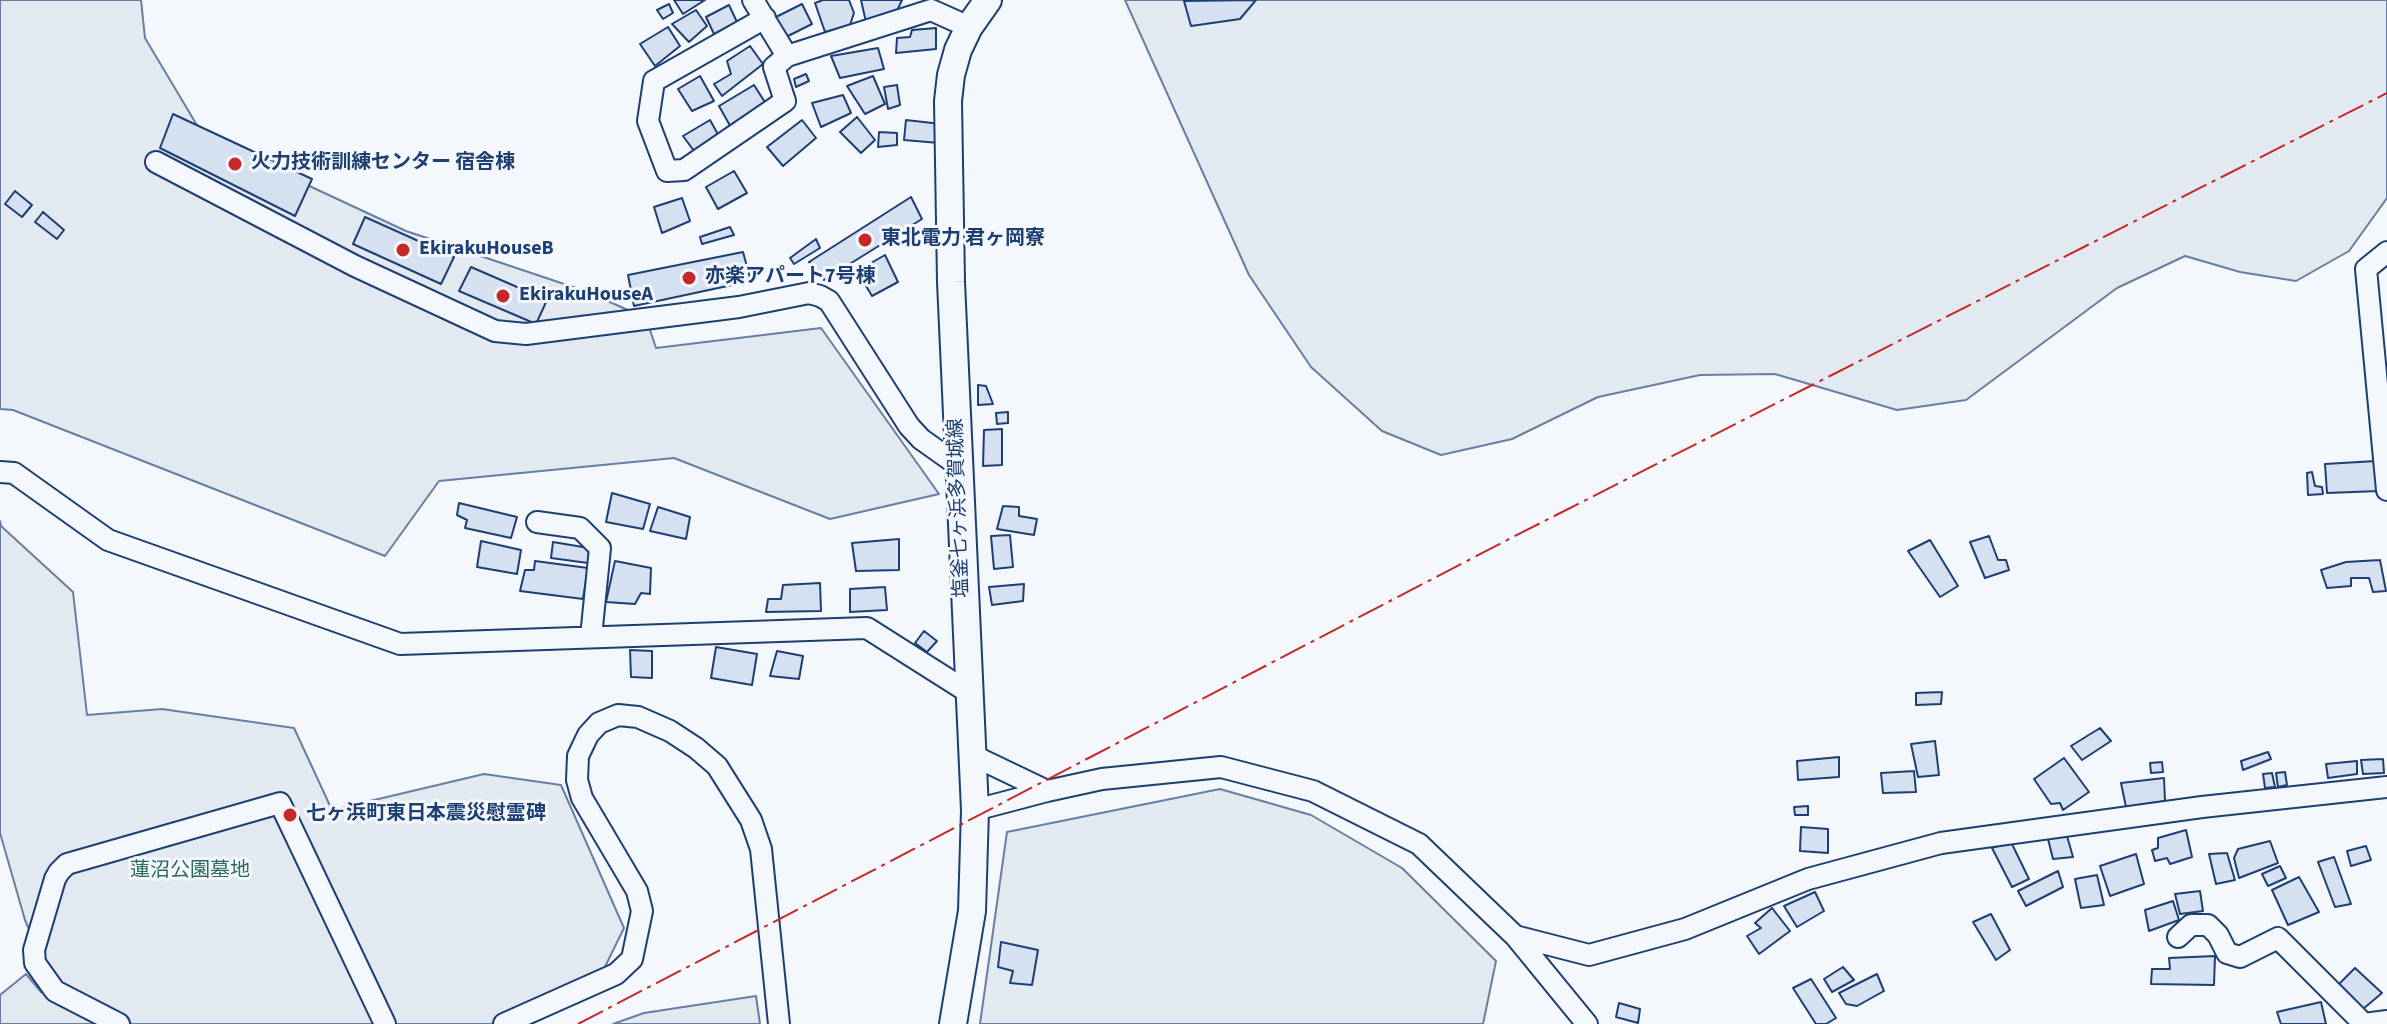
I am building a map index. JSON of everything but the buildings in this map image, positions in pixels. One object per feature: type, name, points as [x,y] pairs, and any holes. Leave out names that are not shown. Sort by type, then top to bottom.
[{"type":"main road","name":"塩釜七ヶ浜多賀城線","points":[[953,1024],[972,911],[975,810],[959,466],[948,101],[958,50],[969,27],[988,0]]},
{"type":"street","points":[[753,0],[787,56]]},
{"type":"street","points":[[765,18],[654,81],[648,121],[667,171],[684,170],[785,101],[774,67],[787,56],[931,10],[969,27]]},
{"type":"street","points":[[156,162],[355,266],[495,331],[526,334],[739,307],[809,293],[820,296],[829,301],[909,426],[921,439],[959,466]]},
{"type":"street","points":[[2387,252],[2366,269],[2387,490]]},
{"type":"street","points":[[0,472],[14,473],[108,540],[400,644],[867,628],[968,692]]},
{"type":"street","points":[[537,522],[580,528],[600,548],[591,637]]},
{"type":"street","points":[[504,1024],[616,974],[632,959],[642,911],[637,891],[582,798],[577,780],[578,756],[588,735],[599,723],[618,715],[638,717],[670,731],[696,748],[717,766],[751,820],[761,849],[779,1024]]},
{"type":"street","points":[[974,756],[1047,791]]},
{"type":"street","points":[[975,810],[1102,779],[1221,767],[1313,791],[1419,844],[1515,936],[1587,1024]]},
{"type":"street","points":[[1515,936],[1589,955],[1685,929],[1808,879],[1941,843],[2202,807],[2387,787]]},
{"type":"street","points":[[119,1024],[55,991],[35,963],[34,950],[59,872],[67,864],[280,803],[385,1024]]},
{"type":"street","points":[[2178,937],[2191,925],[2208,925],[2218,935],[2227,953],[2240,957],[2278,938],[2364,1024],[2387,1021]]},
{"type":"green space","points":[[0,0],[141,0],[145,38],[204,137],[406,231],[585,291],[646,318],[656,348],[821,328],[939,494],[830,519],[674,458],[439,481],[385,556],[13,410],[0,409]]},
{"type":"green space","points":[[1125,0],[2387,0],[2387,198],[2349,251],[2296,281],[2240,272],[2185,256],[2117,288],[1966,400],[1897,410],[1775,374],[1700,375],[1598,397],[1512,439],[1441,455],[1382,431],[1311,367],[1249,275]]},
{"type":"green space","name":"蓮沼公園墓地","points":[[0,521],[1,526],[73,592],[87,715],[162,709],[294,728],[332,810],[484,774],[561,785],[624,928],[601,975],[492,1024],[132,1024],[70,991],[43,962],[25,920],[0,833]]},
{"type":"green space","points":[[1220,789],[1311,815],[1402,868],[1496,961],[1483,1024],[980,1024],[1007,832]]},
{"type":"green space","points":[[26,974],[41,992],[100,1024],[0,1024],[0,995]]},
{"type":"green space","points":[[756,996],[760,1024],[613,1024],[644,1013]]},
{"type":"power","points":[[578,1024],[1511,538],[2387,93]]},
{"type":"place","name":"火力技術訓練センター 宿舎棟","points":[[235,164]]},
{"type":"place","name":"東北電力 君ヶ岡寮","points":[[865,240]]},
{"type":"place","name":"EkirakuHouseB","points":[[403,250]]},
{"type":"place","name":"亦楽アパート7号棟","points":[[689,278]]},
{"type":"place","name":"EkirakuHouseA","points":[[503,296]]},
{"type":"place","name":"七ヶ浜町東日本震災慰霊碑","points":[[290,815]]}]
